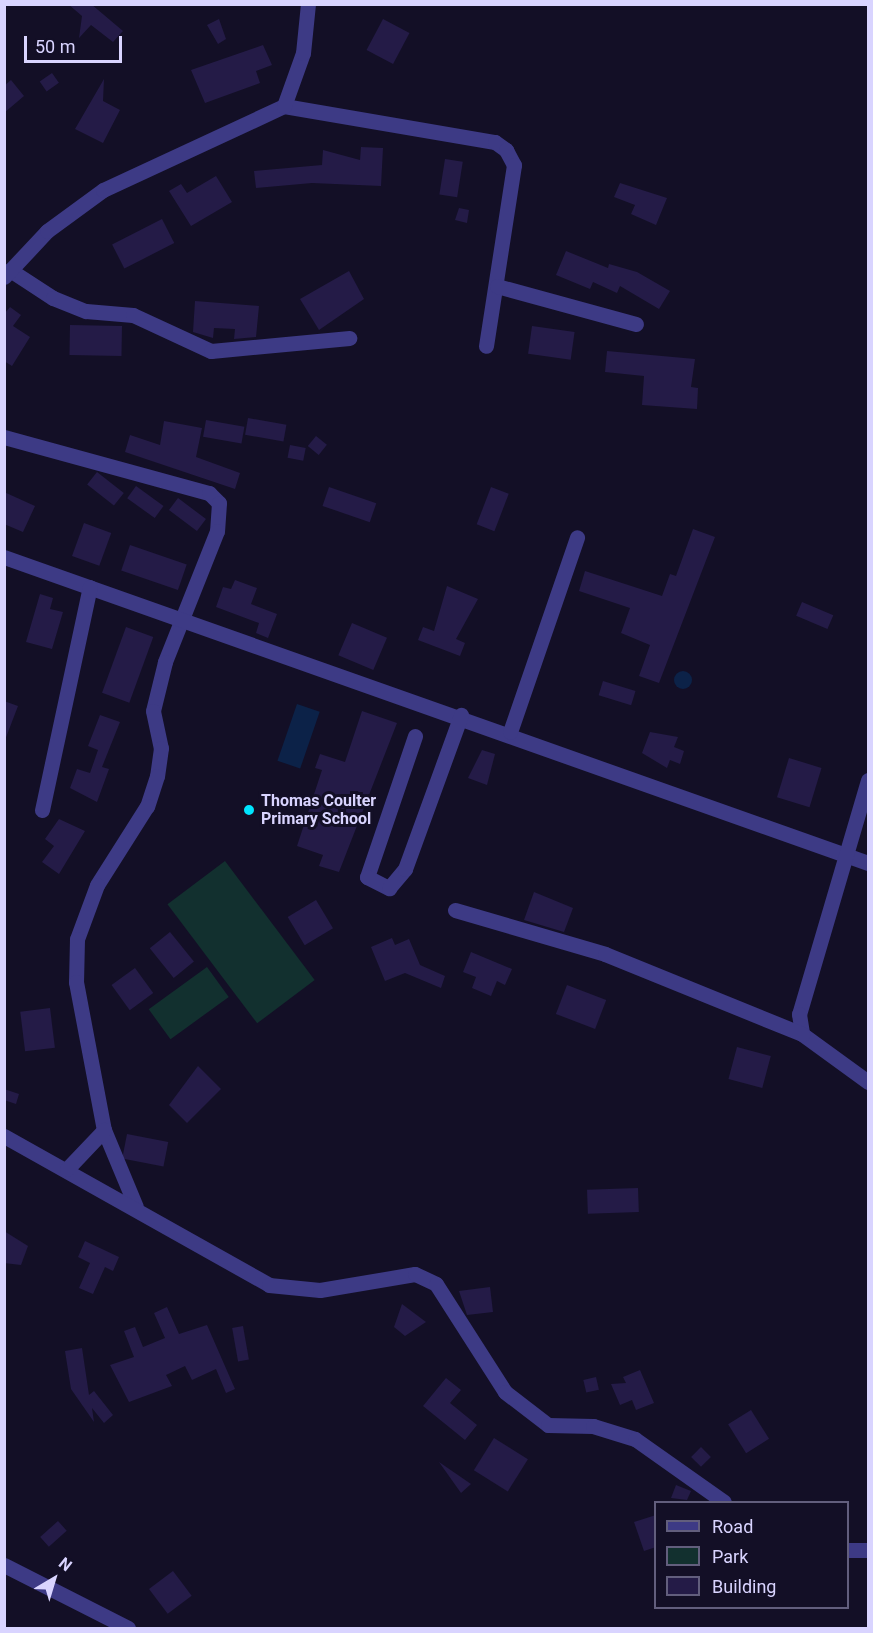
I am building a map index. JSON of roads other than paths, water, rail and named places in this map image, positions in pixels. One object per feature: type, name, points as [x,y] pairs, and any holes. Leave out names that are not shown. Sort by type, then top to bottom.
[{"type":"street","points":[[284,106],[303,53],[308,4]]},
{"type":"street","points":[[349,338],[211,351],[143,319],[86,311],[53,298],[7,274],[47,231],[103,189],[284,106],[495,142],[506,150],[514,165],[486,346]]},
{"type":"street","points":[[497,286],[636,324]]},
{"type":"street","points":[[4,436],[209,493],[219,503],[217,531],[182,619],[153,711],[161,748],[147,807],[97,885],[77,939],[76,982],[104,1130],[136,1208]]},
{"type":"street","points":[[510,732],[577,537]]},
{"type":"street","points":[[4,557],[510,732],[868,863]]},
{"type":"street","points":[[42,810],[90,586]]},
{"type":"street","points":[[415,736],[367,877],[389,888],[405,869],[461,715]]},
{"type":"street","points":[[802,1034],[802,990],[842,854],[868,780]]},
{"type":"street","points":[[455,910],[605,954],[802,1034],[868,1082]]},
{"type":"street","points":[[67,1169],[104,1130]]},
{"type":"street","points":[[4,1136],[67,1169],[269,1285],[320,1290],[415,1274],[436,1284],[505,1392],[548,1425],[593,1426],[635,1439],[721,1501]]},
{"type":"street","points":[[849,1550],[868,1550]]},
{"type":"street","points":[[4,1565],[128,1629]]},
{"type":"water","points":[[679,671],[687,671],[692,676],[690,687],[679,689],[674,684],[674,676]]},
{"type":"water","points":[[297,704],[320,712],[300,769],[277,761]]},
{"type":"place","name":"Thomas Coulter Primary School","points":[[249,810]]}]
